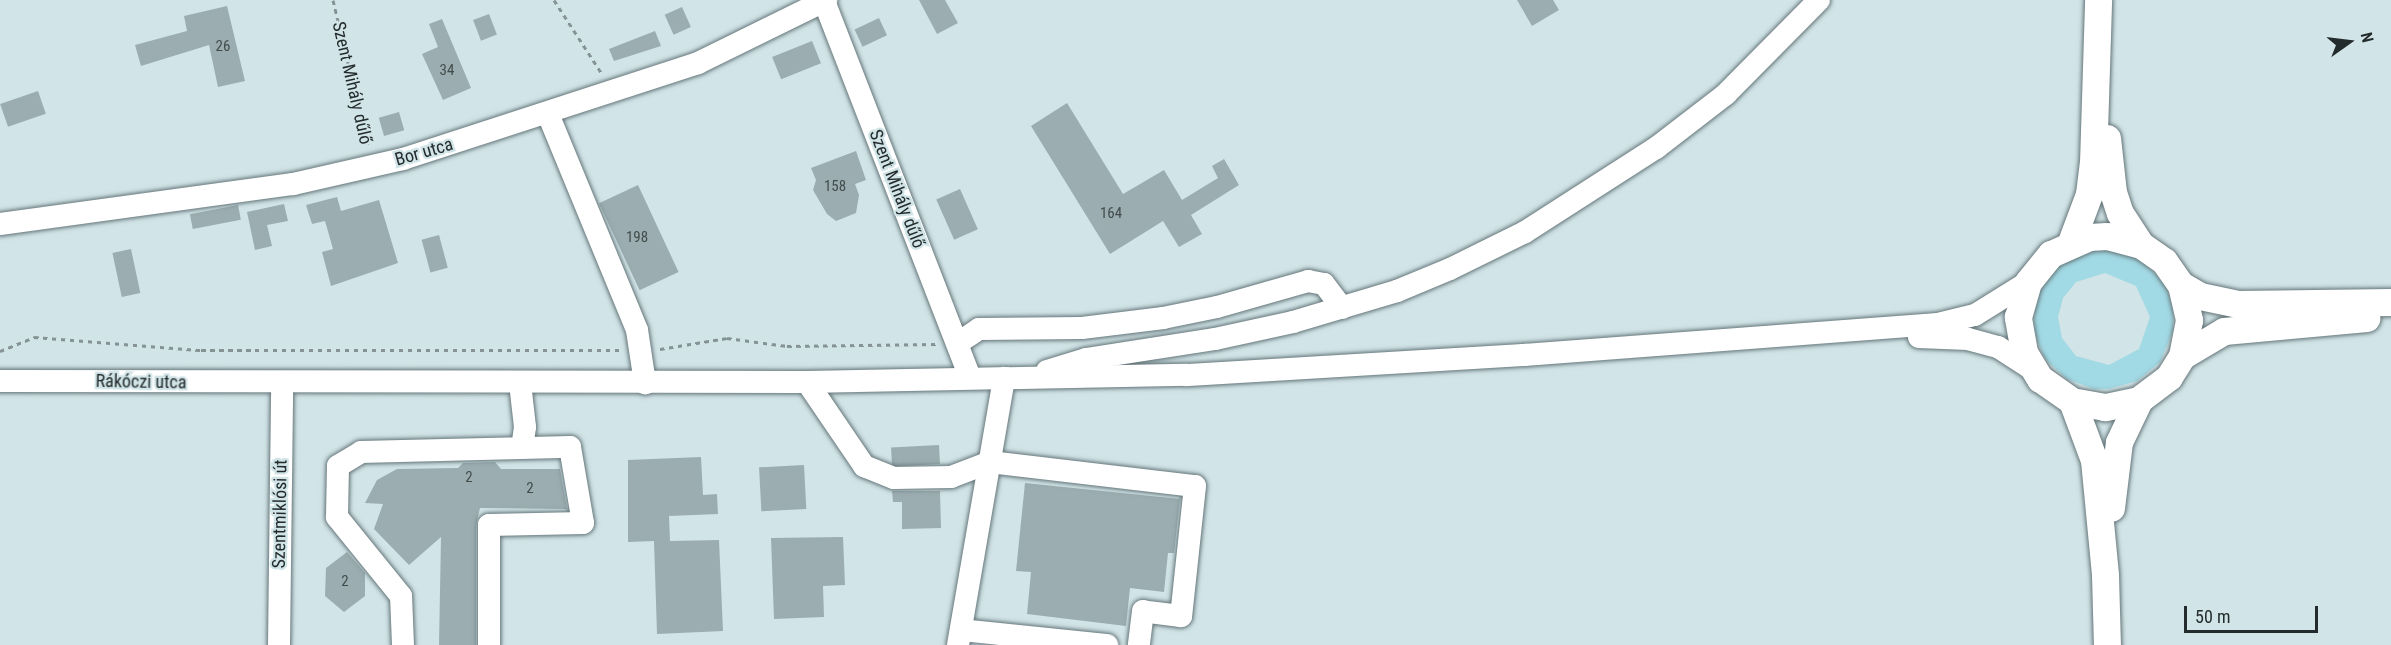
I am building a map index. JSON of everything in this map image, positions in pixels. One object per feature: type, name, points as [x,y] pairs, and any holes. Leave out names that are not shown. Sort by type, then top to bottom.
[{"type":"main road","points":[[2071,242],[2082,220],[2093,163],[2098,6]]},
{"type":"main road","points":[[2098,6],[2113,192],[2120,213],[2141,245]]},
{"type":"main road","points":[[2107,236],[2141,245],[2164,261],[2181,285],[2189,320],[2182,356],[2169,377],[2139,400],[2105,407],[2072,401],[2050,388],[2032,369],[2024,352],[2018,316],[2028,282],[2051,254],[2071,242],[2107,236]]},
{"type":"main road","points":[[2181,285],[2200,296],[2239,304],[2391,302]]},
{"type":"main road","points":[[2182,356],[2224,331],[2391,316]]},
{"type":"main road","points":[[2105,575],[2112,550],[2111,492],[2119,442],[2139,400]]},
{"type":"main road","points":[[2072,401],[2094,460],[2105,575],[2107,645]]},
{"type":"street","name":"Bor utca","points":[[0,224],[293,184],[372,166],[548,114],[698,63],[825,0]]},
{"type":"street","name":"Szent Mihály dűlő","points":[[825,0],[970,378]]},
{"type":"street","points":[[1107,645],[960,637],[990,462],[1013,378],[1086,359],[1215,339],[1342,308],[1450,269],[1525,232],[1592,192],[1726,94],[1819,0]]},
{"type":"street","points":[[548,114],[637,330],[645,383]]},
{"type":"street","points":[[958,343],[979,328],[1082,328],[1163,318],[1217,308],[1308,281],[1323,284],[1342,308]]},
{"type":"street","points":[[1852,333],[1938,324],[1976,315],[2028,282]]},
{"type":"street","points":[[1852,333],[1882,338],[1968,339],[1998,347],[2032,369]]},
{"type":"street","name":"Rákóczi utca","points":[[0,381],[520,384],[807,382],[1198,374],[1852,333]]},
{"type":"street","points":[[807,382],[864,466],[894,478],[951,477],[990,462],[1195,486],[1181,616],[1143,611],[1139,645]]},
{"type":"street","name":"Szentmiklósi út","points":[[279,645],[282,384]]},
{"type":"street","points":[[520,384],[525,427],[522,448]]},
{"type":"street","points":[[403,645],[401,596],[337,517],[338,466],[361,452],[570,447],[583,524],[489,525],[489,645]]},
{"type":"path","name":"Szent Mihály dűlő","points":[[333,0],[372,166]]},
{"type":"path","points":[[554,0],[614,93]]},
{"type":"path","points":[[0,351],[34,337],[201,350],[625,351]]},
{"type":"path","points":[[655,349],[727,338],[787,346],[958,343]]},
{"type":"shaded area","points":[[2096,248],[2136,256],[2165,283],[2173,309],[2173,331],[2160,362],[2137,381],[2109,389],[2094,389],[2067,379],[2045,359],[2034,332],[2035,302],[2040,288],[2057,265]],"holes":[[[2105,273],[2136,286],[2150,317],[2139,349],[2109,365],[2076,356],[2062,338],[2058,317],[2063,298],[2076,282]]]},
{"type":"building","points":[[919,0],[945,0],[958,23],[937,34]]},
{"type":"building","points":[[1517,0],[1553,0],[1559,10],[1532,26]]},
{"type":"building","points":[[227,6],[245,81],[218,87],[209,45],[141,66],[135,45],[187,31],[184,16]]},
{"type":"building","points":[[682,7],[691,27],[674,35],[665,15]]},
{"type":"building","points":[[489,14],[497,35],[481,41],[473,20]]},
{"type":"building","points":[[879,18],[887,35],[863,47],[855,29]]},
{"type":"building","points":[[442,19],[471,88],[443,100],[422,54],[438,47],[429,24]]},
{"type":"building","points":[[655,31],[661,46],[614,61],[609,49]]},
{"type":"building","points":[[812,41],[821,63],[781,79],[772,57]]},
{"type":"building","points":[[38,91],[46,114],[8,127],[0,104]]},
{"type":"building","points":[[1067,103],[1123,194],[1164,170],[1182,200],[1218,178],[1212,166],[1224,159],[1239,185],[1191,215],[1202,234],[1179,247],[1163,221],[1110,254],[1031,126]]},
{"type":"building","points":[[399,112],[404,130],[384,136],[379,118]]},
{"type":"building","points":[[856,151],[866,180],[855,184],[859,195],[856,213],[836,221],[827,214],[813,190],[816,180],[811,168]]},
{"type":"building","points":[[638,185],[679,272],[640,290],[599,203]]},
{"type":"building","points":[[960,189],[978,229],[954,240],[936,200]]},
{"type":"building","points":[[337,197],[341,211],[379,200],[398,263],[331,286],[322,252],[333,249],[325,221],[312,224],[306,205]]},
{"type":"building","points":[[284,204],[288,221],[267,225],[272,246],[255,250],[247,212]]},
{"type":"building","points":[[238,205],[241,220],[193,229],[190,214]]},
{"type":"building","points":[[439,235],[448,268],[430,273],[422,240]]},
{"type":"building","points":[[131,249],[140,293],[122,297],[112,253]]},
{"type":"building","points":[[939,445],[940,464],[892,466],[891,448]]},
{"type":"building","points":[[701,457],[703,495],[717,494],[718,514],[669,516],[670,541],[719,540],[723,631],[657,634],[654,541],[628,542],[628,460]]},
{"type":"building","points":[[495,462],[501,469],[560,469],[567,509],[480,508],[476,525],[476,645],[439,645],[441,537],[409,565],[374,529],[383,504],[365,503],[377,480],[397,469],[458,468],[463,463]]},
{"type":"building","points":[[804,465],[806,509],[761,511],[759,467]]},
{"type":"building","points":[[1025,483],[1180,499],[1174,553],[1168,553],[1164,592],[1130,588],[1126,626],[1027,614],[1031,572],[1016,571]]},
{"type":"building","points":[[892,491],[940,491],[941,528],[902,529],[902,502],[893,502]]},
{"type":"building","points":[[843,537],[845,585],[823,586],[824,617],[774,619],[771,538]]},
{"type":"building","points":[[347,552],[365,573],[365,596],[344,612],[325,596],[326,568]]}]
